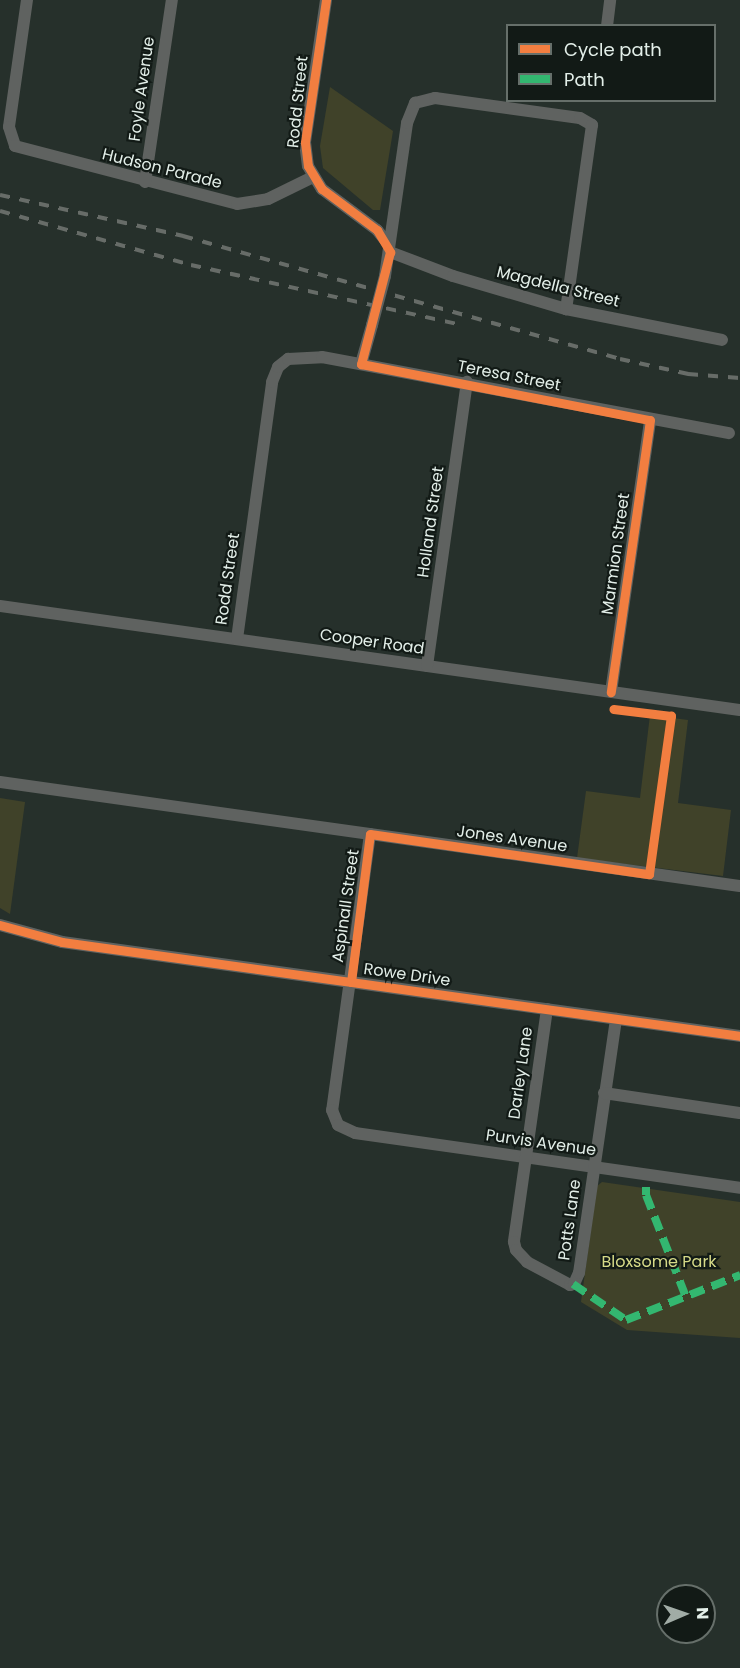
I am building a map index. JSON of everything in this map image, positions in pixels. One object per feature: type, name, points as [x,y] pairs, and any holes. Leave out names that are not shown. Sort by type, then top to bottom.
[{"type":"street","name":"Hudson Parade","points":[[27,0],[9,132],[12,142],[19,148],[237,204],[268,199],[314,177]]},
{"type":"street","name":"Foyle Avenue","points":[[145,182],[172,0]]},
{"type":"street","name":"Rodd Street","points":[[314,177],[305,142],[326,0]]},
{"type":"street","points":[[607,24],[610,0]]},
{"type":"street","points":[[362,364],[385,276],[408,115],[421,99],[435,98],[580,118],[592,125],[566,309]]},
{"type":"street","points":[[314,177],[389,248]]},
{"type":"street","name":"Magdella Street","points":[[389,248],[453,276],[566,309],[722,340]]},
{"type":"street","name":"Rodd Street","points":[[237,639],[272,382],[278,367],[296,357]]},
{"type":"street","name":"Teresa Street","points":[[296,357],[362,364],[467,382],[650,420],[729,433]]},
{"type":"street","name":"Holland Street","points":[[427,666],[467,382]]},
{"type":"street","name":"Marmion Street","points":[[611,692],[650,420]]},
{"type":"street","name":"Cooper Road","points":[[0,606],[740,710]]},
{"type":"street","name":"Jones Avenue","points":[[0,782],[740,886]]},
{"type":"street","name":"Aspinall Street","points":[[338,1125],[332,1110],[370,834]]},
{"type":"street","name":"Rowe Drive","points":[[0,925],[41,939],[740,1036]]},
{"type":"street","name":"Darley Lane","points":[[543,1271],[521,1257],[514,1242],[547,1009]]},
{"type":"street","name":"Potts Lane","points":[[543,1271],[564,1284],[574,1284],[578,1279],[616,1018]]},
{"type":"street","points":[[604,1093],[740,1113]]},
{"type":"street","name":"Purvis Avenue","points":[[338,1125],[355,1133],[740,1188]]},
{"type":"green space","points":[[330,87],[393,131],[380,210],[373,210],[323,168],[320,146]]},
{"type":"green space","points":[[650,715],[688,720],[678,803],[731,810],[723,876],[577,858],[586,791],[640,798]]},
{"type":"green space","points":[[0,798],[25,802],[10,914],[0,908]]},
{"type":"green space","name":"Bloxsome Park","points":[[602,1182],[740,1202],[740,1338],[627,1330],[581,1302],[597,1186]]},
{"type":"railway","points":[[0,195],[183,236],[620,359],[688,374],[740,378]]},
{"type":"railway","points":[[0,211],[191,265],[462,325]]},
{"type":"marked path","points":[[646,1187],[646,1195],[686,1297]]},
{"type":"marked path","points":[[573,1284],[626,1320],[740,1275]]},
{"type":"cycle path","points":[[326,0],[305,142],[308,166],[322,189],[377,230],[390,252],[361,364],[650,420],[611,692]]},
{"type":"cycle path","points":[[351,982],[370,834],[649,874],[671,716],[613,709]]},
{"type":"cycle path","points":[[0,925],[62,942],[740,1036]]}]
